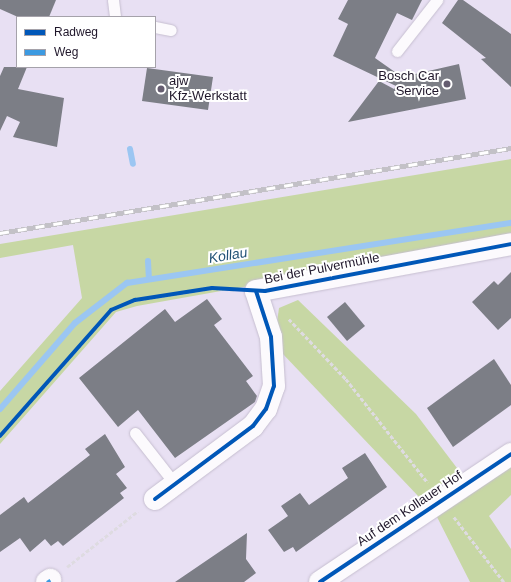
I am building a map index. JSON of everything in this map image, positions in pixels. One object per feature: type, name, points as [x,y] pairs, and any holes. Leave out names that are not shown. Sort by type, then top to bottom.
[{"type":"street","name":"Bei der Pulvermühle","points":[[155,498],[253,426],[266,409],[274,386],[271,337],[260,291],[511,244]]},
{"type":"street","name":"Auf dem Kollauer Hof","points":[[320,582],[511,454]]},
{"type":"lane","points":[[112,0],[115,16]]},
{"type":"lane","points":[[397,51],[437,0]]},
{"type":"lane","points":[[156,27],[171,30]]},
{"type":"lane","points":[[135,433],[175,484]]},
{"type":"path","points":[[0,436],[111,310],[135,300],[212,288],[260,291],[346,379],[504,582]]},
{"type":"path","points":[[48,581],[155,498]]},
{"type":"green space","points":[[511,159],[511,239],[137,306],[116,312],[0,444],[0,391],[82,298],[73,245],[0,258],[0,244]]},
{"type":"green space","points":[[298,300],[416,414],[460,472],[420,498],[281,352],[276,329],[279,308]]},
{"type":"green space","points":[[511,465],[511,495],[489,516],[511,549],[511,582],[470,582],[436,515]]},
{"type":"building","points":[[0,0],[56,0],[49,16],[16,16],[0,9]]},
{"type":"building","points":[[348,0],[422,0],[412,20],[397,13],[375,58],[402,77],[459,64],[466,99],[348,122],[379,81],[394,89],[396,86],[333,56],[348,24],[338,19]]},
{"type":"building","points":[[458,0],[463,0],[511,34],[511,87],[481,59],[486,58],[442,23]]},
{"type":"building","points":[[4,67],[27,68],[18,89],[64,98],[57,147],[13,137],[20,122],[7,116],[0,131],[0,76]]},
{"type":"building","points":[[147,68],[213,77],[208,110],[142,101]]},
{"type":"building","points":[[511,272],[511,318],[498,330],[472,302],[494,281],[498,285]]},
{"type":"building","points":[[207,299],[222,319],[214,325],[253,376],[246,381],[257,396],[255,402],[175,458],[138,410],[118,427],[79,378],[165,309],[175,322]]},
{"type":"building","points":[[345,302],[365,326],[347,341],[327,317]]},
{"type":"building","points":[[494,359],[511,385],[511,405],[453,447],[427,408]]},
{"type":"building","points":[[105,434],[125,467],[116,474],[127,488],[120,493],[124,498],[63,546],[58,541],[51,546],[45,539],[30,552],[20,538],[0,552],[0,515],[24,497],[28,503],[90,455],[85,449]]},
{"type":"building","points":[[365,453],[387,487],[296,552],[293,547],[284,552],[268,530],[288,516],[281,506],[300,493],[309,505],[348,478],[342,468]]},
{"type":"building","points":[[247,533],[246,559],[256,573],[244,582],[175,582]]},
{"type":"waterway","points":[[130,149],[133,164]]},
{"type":"waterway","name":"Kollau","points":[[0,409],[75,323],[127,283],[511,223]]},
{"type":"waterway","points":[[148,261],[149,279]]},
{"type":"railway","points":[[0,233],[511,148]]},
{"type":"cycle path","points":[[0,436],[111,310],[135,300],[212,288],[265,291],[511,244]]},
{"type":"cycle path","points":[[155,499],[253,426],[266,409],[274,386],[271,337],[256,291]]},
{"type":"cycle path","points":[[320,582],[511,454]]},
{"type":"place","name":"Bosch Car Service","points":[[447,84]]},
{"type":"place","name":"ajw Kfz-Werkstatt","points":[[161,89]]}]
